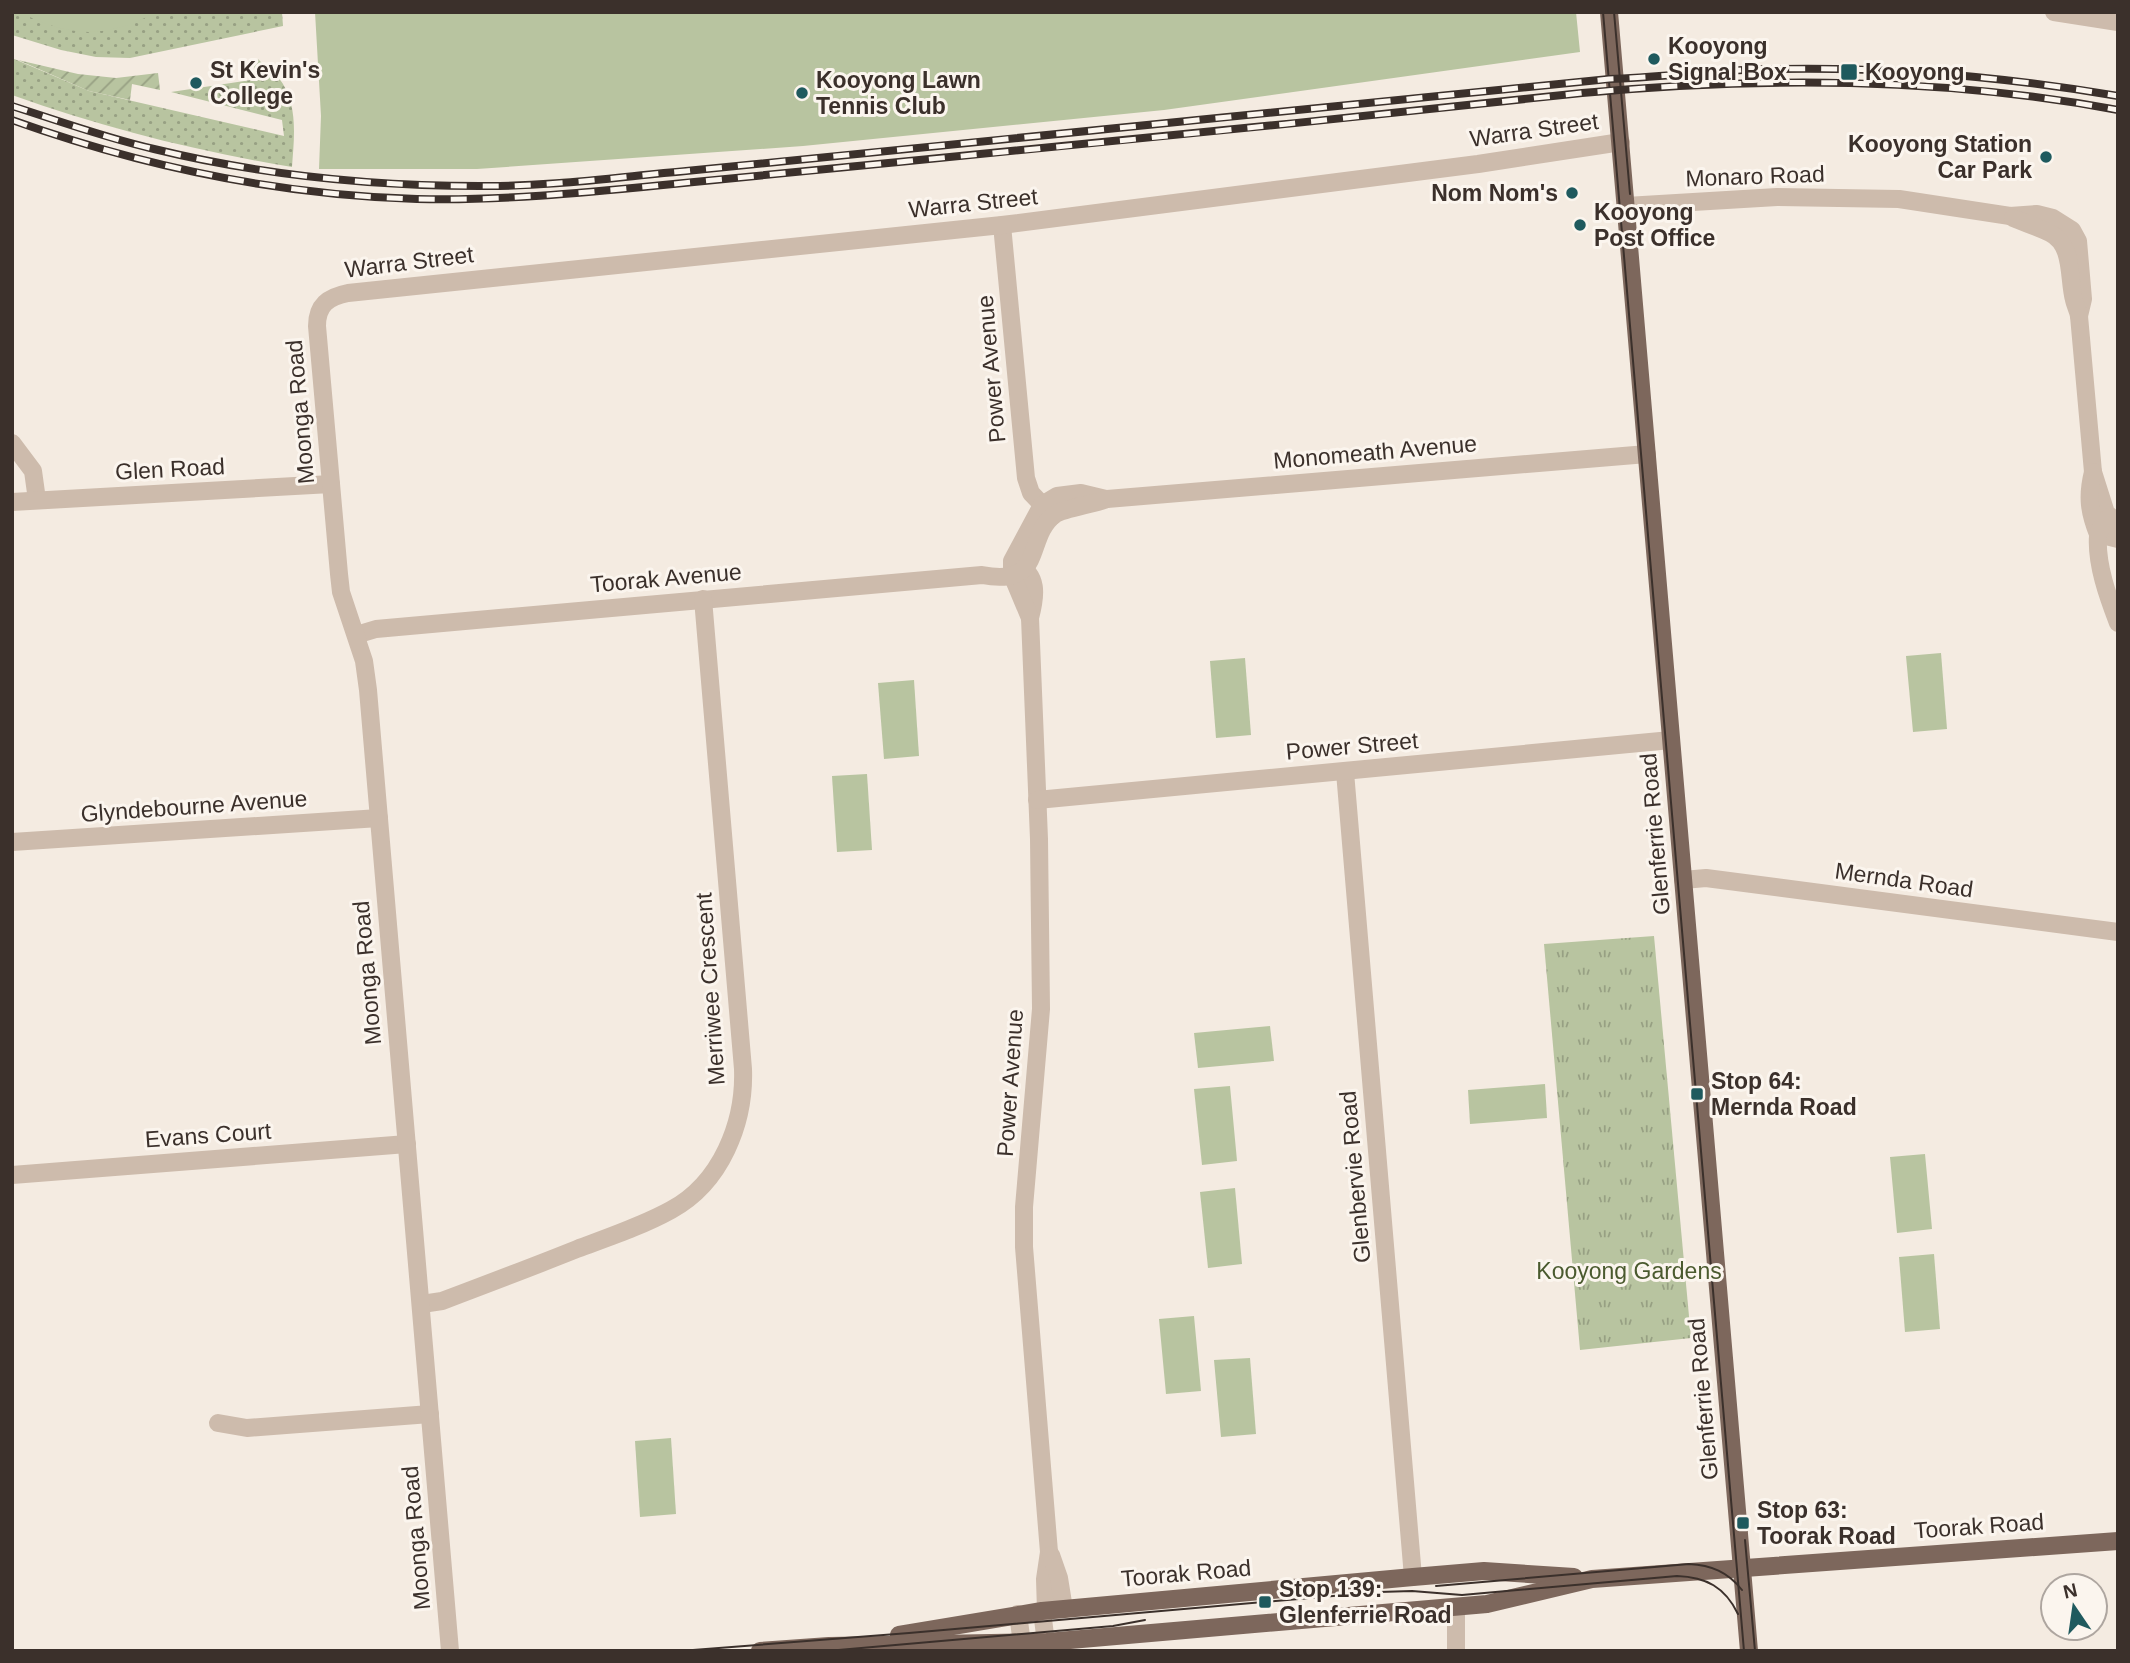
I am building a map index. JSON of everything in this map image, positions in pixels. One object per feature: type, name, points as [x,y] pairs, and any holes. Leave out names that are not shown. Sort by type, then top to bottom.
[{"type":"main road","name":"Glenferrie Road","points":[[1609,12],[1749,1651]]},
{"type":"main road","name":"Toorak Road","points":[[829,1646],[1051,1610],[1484,1571],[1591,1579],[2118,1541]]},
{"type":"main road","name":"Toorak Road","points":[[760,1651],[829,1646],[1047,1647],[1487,1604],[1591,1579]]},
{"type":"street","points":[[2054,12],[2118,22]]},
{"type":"street","name":"Warra Street","points":[[329,298],[348,293],[425,284],[1002,225],[1478,164],[1621,142]]},
{"type":"street","name":"Monaro Road","points":[[1626,206],[1777,197],[1899,199],[2010,216],[2050,233],[2059,239],[2068,259],[2073,298],[2080,316],[2093,472],[2113,520]]},
{"type":"street","name":"Power Avenue","points":[[1002,225],[1026,478],[1031,493],[1047,510]]},
{"type":"street","name":"Moonga Road","points":[[329,298],[320,309],[317,326],[331,484],[341,592],[365,671],[450,1651]]},
{"type":"street","points":[[12,443],[34,474],[37,500]]},
{"type":"street","name":"Monomeath Avenue","points":[[1047,510],[1062,511],[1086,507],[1107,499],[1647,454]]},
{"type":"street","name":"Monaro Road","points":[[2093,472],[2088,492],[2089,506],[2098,534],[2107,592],[2118,622]]},
{"type":"street","name":"Glen Road","points":[[12,502],[331,484]]},
{"type":"street","points":[[1016,568],[1034,553],[1046,525],[1047,510]]},
{"type":"street","points":[[2098,534],[2113,520]]},
{"type":"street","points":[[2098,534],[2118,539]]},
{"type":"street","name":"Power Avenue","points":[[1016,568],[1034,584],[1030,618],[1041,1009],[1023,1223],[1049,1552],[1045,1579],[1051,1610],[1047,1647]]},
{"type":"street","name":"Toorak Avenue","points":[[356,635],[376,629],[703,599],[982,575],[1003,578],[1016,568]]},
{"type":"street","name":"Merriwee Crescent","points":[[422,1304],[442,1301],[630,1229],[673,1209],[696,1192],[709,1176],[737,1127],[744,1069],[703,599]]},
{"type":"street","name":"Power Street","points":[[1037,800],[1671,740]]},
{"type":"street","name":"Glenbervie Road","points":[[1345,772],[1413,1577]]},
{"type":"street","name":"Glyndebourne Avenue","points":[[12,842],[379,818]]},
{"type":"street","name":"Mernda Road","points":[[1683,880],[1706,878],[2118,932]]},
{"type":"street","name":"Evans Court","points":[[12,1175],[407,1144]]},
{"type":"street","points":[[218,1423],[247,1428],[430,1414]]},
{"type":"street","points":[[1456,1607],[1456,1651]]},
{"type":"street","points":[[1018,1614],[1023,1647]]},
{"type":"green space","points":[[12,12],[282,12],[283,26],[130,58],[96,57],[12,35]]},
{"type":"green space","points":[[19,12],[157,12],[121,27],[88,32],[55,27]]},
{"type":"green space","name":"Kooyong Lawn Tennis Club","points":[[315,12],[1576,12],[1580,52],[1164,110],[803,146],[477,169],[319,169],[321,116]]},
{"type":"green space","points":[[12,58],[89,91],[284,136],[282,120],[171,92],[257,79],[252,59],[258,59],[278,77],[289,98],[294,120],[292,167],[150,137],[12,95]]},
{"type":"green space","points":[[18,60],[78,74],[116,78],[158,73],[160,90],[132,84],[130,100],[89,91]]},
{"type":"green space","points":[[1941,653],[1947,729],[1913,732],[1906,656]]},
{"type":"green space","points":[[1245,658],[1251,735],[1216,738],[1210,661]]},
{"type":"green space","points":[[914,680],[919,756],[884,759],[878,683]]},
{"type":"green space","points":[[867,774],[872,850],[837,852],[832,776]]},
{"type":"green space","name":"Kooyong Gardens","points":[[1654,936],[1691,1338],[1580,1350],[1544,944]]},
{"type":"green space","points":[[1270,1026],[1274,1061],[1198,1068],[1194,1033]]},
{"type":"green space","points":[[1545,1084],[1547,1118],[1470,1124],[1468,1090]]},
{"type":"green space","points":[[1230,1086],[1237,1161],[1202,1165],[1194,1089]]},
{"type":"green space","points":[[1925,1154],[1932,1229],[1897,1233],[1890,1157]]},
{"type":"green space","points":[[1235,1188],[1242,1264],[1208,1268],[1200,1192]]},
{"type":"green space","points":[[1934,1254],[1940,1329],[1905,1332],[1899,1257]]},
{"type":"green space","points":[[1194,1316],[1201,1391],[1166,1394],[1159,1319]]},
{"type":"green space","points":[[1250,1358],[1256,1434],[1221,1437],[1214,1360]]},
{"type":"green space","points":[[671,1438],[676,1514],[640,1517],[635,1441]]},
{"type":"tram line","points":[[1603,12],[1744,1651]]},
{"type":"tram line","points":[[1614,12],[1630,194]]},
{"type":"tram line","points":[[1745,1540],[1755,1651]]},
{"type":"tram line","points":[[1436,1586],[1689,1564],[1718,1571],[1731,1578],[1742,1590]]},
{"type":"tram line","points":[[680,1651],[1379,1592],[1412,1591],[1462,1595],[1677,1576],[1714,1585],[1727,1597],[1738,1614]]},
{"type":"tram line","points":[[827,1651],[1113,1626],[1145,1620]]},
{"type":"railway","points":[[12,106],[136,145],[235,166],[357,181],[506,186],[609,179],[1609,79],[1736,70],[1907,72],[2034,83],[2118,96]]},
{"type":"railway","points":[[12,120],[110,151],[212,175],[314,191],[448,199],[509,198],[602,191],[1582,93],[1716,84],[1850,83],[1917,86],[1984,91],[2118,110]]},
{"type":"place","name":"Kooyong Signal Box","points":[[1654,59]]},
{"type":"place","name":"Kooyong","points":[[1849,72]]},
{"type":"place","name":"St Kevin's College","points":[[196,83]]},
{"type":"place","name":"Kooyong Lawn Tennis Club","points":[[802,93]]},
{"type":"place","name":"Kooyong Station Car Park","points":[[2046,157]]},
{"type":"place","name":"Nom Nom's","points":[[1572,193]]},
{"type":"place","name":"Kooyong Post Office","points":[[1580,225]]},
{"type":"place","name":"Stop 64: Mernda Road","points":[[1697,1094]]},
{"type":"place","name":"Stop 63: Toorak Road","points":[[1743,1523]]},
{"type":"place","name":"Stop 139: Glenferrie Road","points":[[1265,1602]]}]
